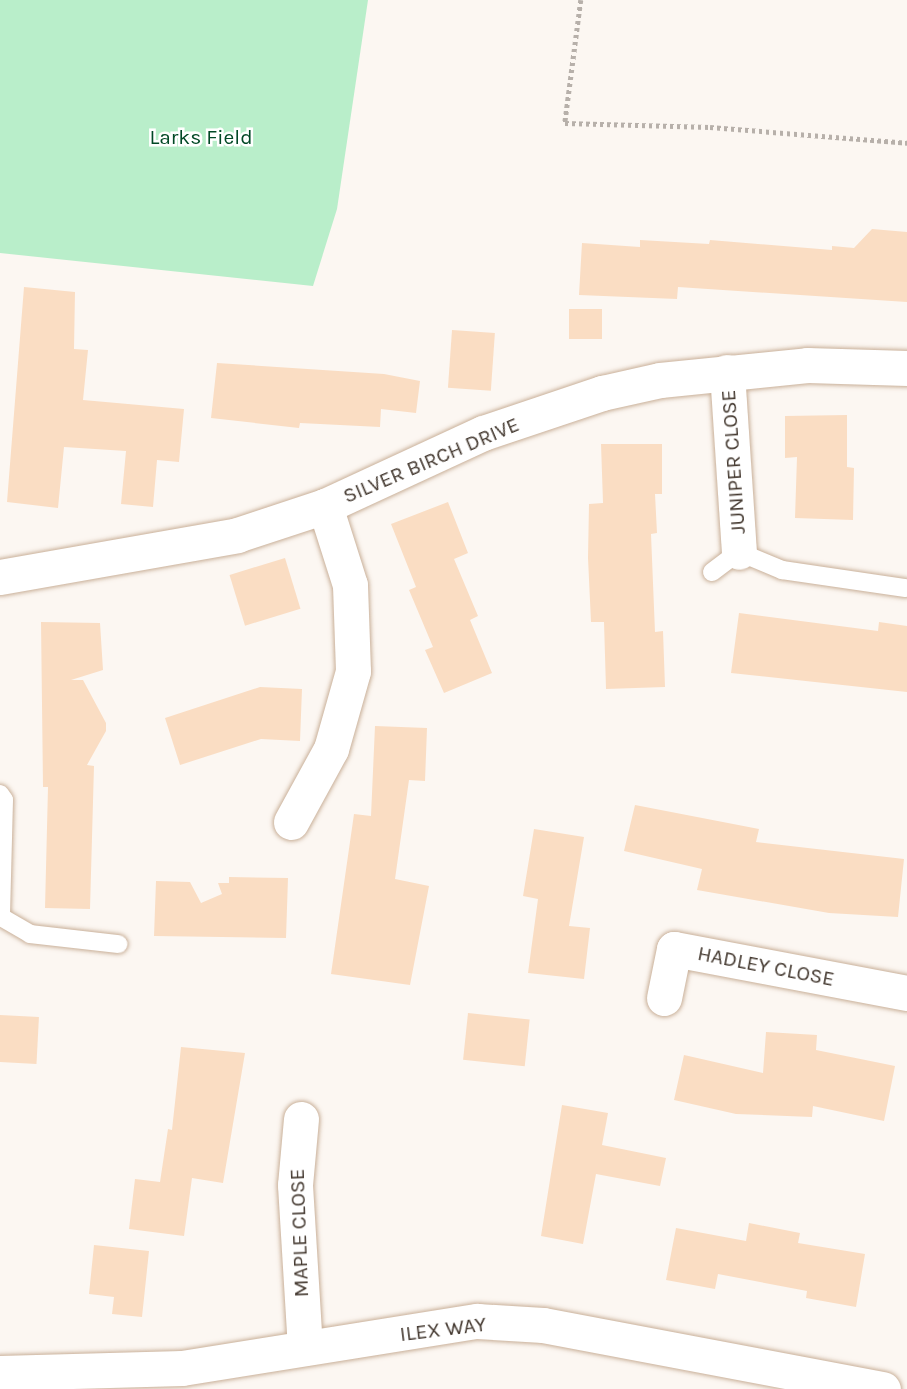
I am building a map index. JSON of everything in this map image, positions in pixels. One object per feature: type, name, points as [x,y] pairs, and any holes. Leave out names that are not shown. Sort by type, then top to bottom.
[{"type":"street","name":"SILVER BIRCH DRIVE","points":[[0,577],[237,535],[325,506],[483,433],[576,402],[660,380],[807,365],[907,368]]},
{"type":"street","name":"JUNIPER CLOSE","points":[[726,562],[727,372]]},
{"type":"street","points":[[290,822],[331,748],[353,671],[350,585],[325,506]]},
{"type":"street","name":"HADLEY CLOSE","points":[[664,998],[674,949],[907,993]]},
{"type":"street","name":"MAPLE CLOSE","points":[[301,1119],[295,1185],[305,1348]]},
{"type":"street","name":"ILEX WAY","points":[[0,1373],[182,1379],[305,1348],[477,1321],[542,1325],[883,1389]]},
{"type":"lane","points":[[726,562],[906,588]]},
{"type":"lane","points":[[0,794],[4,800],[1,917],[30,934],[118,944]]},
{"type":"path","points":[[581,0],[565,123],[710,127],[907,143]]},
{"type":"green space","name":"Larks Field","points":[[0,0],[368,0],[337,209],[313,286],[0,253]]},
{"type":"building","points":[[872,229],[907,232],[907,302],[678,287],[677,299],[579,295],[582,243],[640,247],[640,240],[709,244],[710,240],[832,250],[832,246],[854,248]]},
{"type":"building","points":[[24,287],[75,292],[74,349],[88,350],[83,400],[184,409],[179,462],[157,460],[153,507],[121,504],[126,451],[64,447],[58,508],[7,502]]},
{"type":"building","points":[[569,309],[602,309],[602,339],[569,339]]},
{"type":"building","points":[[452,330],[495,333],[491,391],[448,388]]},
{"type":"building","points":[[217,363],[384,374],[420,381],[416,413],[381,409],[380,427],[300,423],[299,428],[211,418]]},
{"type":"building","points":[[847,415],[847,467],[854,468],[853,520],[795,518],[797,457],[785,458],[785,416]]},
{"type":"building","points":[[601,444],[662,444],[662,494],[655,494],[657,533],[651,534],[655,632],[663,631],[665,687],[606,689],[604,622],[591,622],[588,558],[589,504],[603,503]]},
{"type":"building","points":[[448,502],[468,553],[454,559],[478,616],[470,620],[492,673],[444,693],[425,650],[433,647],[409,590],[416,587],[391,524]]},
{"type":"building","points":[[285,558],[300,609],[245,626],[230,575]]},
{"type":"building","points":[[739,613],[878,631],[879,622],[907,626],[907,692],[731,673]]},
{"type":"building","points":[[41,622],[100,623],[103,670],[71,680],[83,680],[106,723],[106,731],[87,765],[94,766],[90,909],[45,908],[48,787],[43,787]]},
{"type":"building","points":[[260,687],[302,689],[300,741],[261,739],[180,765],[165,718]]},
{"type":"building","points":[[375,726],[427,728],[425,781],[409,780],[395,879],[429,886],[410,985],[331,974],[354,814],[371,816]]},
{"type":"building","points":[[635,805],[759,829],[756,842],[904,859],[898,917],[829,913],[697,890],[702,869],[624,851]]},
{"type":"building","points":[[534,829],[584,837],[569,926],[590,928],[584,979],[528,973],[538,899],[523,896]]},
{"type":"building","points":[[229,877],[288,878],[286,938],[154,936],[156,881],[190,882],[201,903],[222,894],[218,883],[229,883]]},
{"type":"building","points":[[468,1013],[530,1019],[525,1066],[463,1060]]},
{"type":"building","points":[[0,1015],[39,1017],[36,1064],[0,1062]]},
{"type":"building","points":[[766,1032],[817,1035],[816,1050],[895,1066],[884,1121],[813,1106],[812,1117],[736,1114],[674,1100],[684,1055],[763,1073]]},
{"type":"building","points":[[181,1047],[245,1053],[223,1183],[192,1178],[184,1236],[129,1229],[135,1179],[160,1182],[168,1129],[172,1130]]},
{"type":"building","points":[[562,1105],[608,1113],[602,1145],[666,1158],[660,1186],[596,1174],[583,1244],[541,1236]]},
{"type":"building","points":[[749,1223],[800,1233],[798,1243],[865,1254],[856,1307],[806,1298],[807,1291],[718,1274],[715,1289],[666,1280],[676,1228],[746,1241]]},
{"type":"building","points":[[94,1245],[149,1251],[142,1317],[112,1314],[114,1297],[89,1294]]}]
